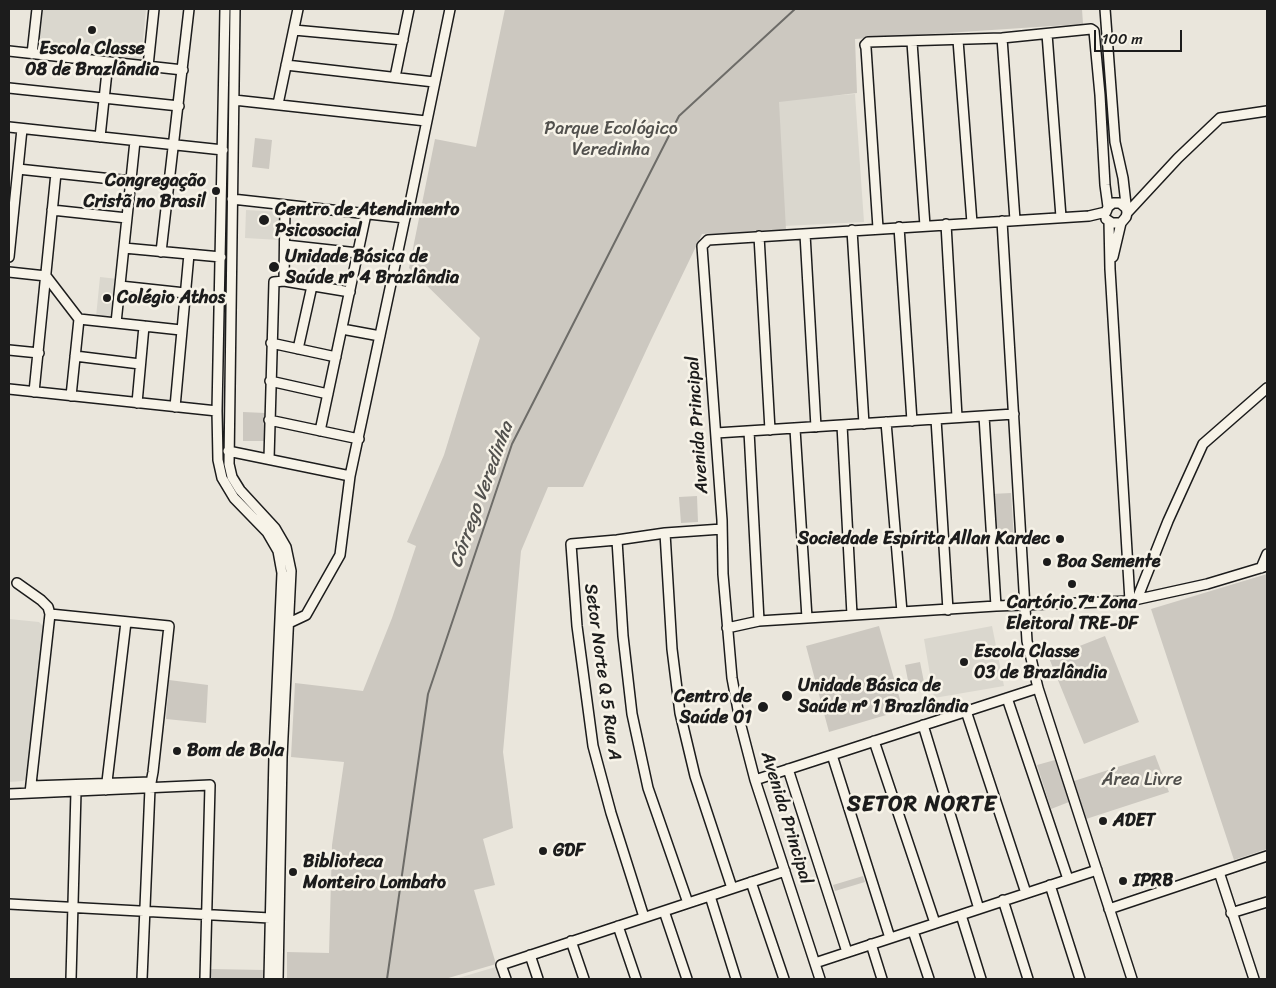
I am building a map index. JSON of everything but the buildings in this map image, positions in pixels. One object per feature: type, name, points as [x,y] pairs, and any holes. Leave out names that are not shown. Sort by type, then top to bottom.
[{"type":"street","points":[[32,54],[36,9]]},
{"type":"street","points":[[148,66],[154,9]]},
{"type":"street","points":[[161,252],[190,9]]},
{"type":"street","points":[[225,9],[218,460],[222,478],[240,490],[275,528],[286,547],[291,571],[289,623],[278,756],[269,979]]},
{"type":"street","points":[[235,9],[228,450],[234,498],[267,532],[278,551],[282,573],[278,756],[278,979]]},
{"type":"street","points":[[278,104],[298,9]]},
{"type":"street","points":[[395,77],[410,9]]},
{"type":"street","points":[[289,623],[306,615],[340,555],[350,476],[410,203],[450,9]]},
{"type":"street","points":[[1104,9],[1116,142],[1127,211],[1126,217],[1121,223],[1110,269]]},
{"type":"street","points":[[878,228],[865,45],[868,42],[1002,38],[1091,29],[1095,35],[1105,186],[1110,211],[1110,269],[1130,601]]},
{"type":"street","points":[[294,30],[403,40]]},
{"type":"street","points":[[1047,34],[1061,217]]},
{"type":"street","points":[[1002,38],[1016,220]]},
{"type":"street","points":[[958,40],[972,223]]},
{"type":"street","points":[[912,42],[925,226]]},
{"type":"street","points":[[9,51],[183,70]]},
{"type":"street","points":[[224,55],[227,60],[232,60],[234,57]]},
{"type":"street","points":[[100,137],[108,62]]},
{"type":"street","points":[[286,65],[434,82]]},
{"type":"street","points":[[224,71],[230,68],[234,72]]},
{"type":"street","points":[[9,88],[179,106]]},
{"type":"street","points":[[234,100],[426,121]]},
{"type":"street","points":[[1127,211],[1220,118],[1267,111]]},
{"type":"street","points":[[9,127],[223,150]]},
{"type":"street","points":[[9,257],[22,129]]},
{"type":"street","points":[[116,323],[135,141]]},
{"type":"street","points":[[18,168],[131,181]]},
{"type":"street","points":[[34,392],[56,172]]},
{"type":"street","points":[[1110,211],[1123,178]]},
{"type":"street","points":[[232,199],[406,218]]},
{"type":"street","points":[[232,213],[239,206],[250,202]]},
{"type":"street","name":"Avenida Principal","points":[[820,979],[755,780],[741,726],[732,678],[723,574],[716,433],[702,246],[708,240],[759,236],[1089,216],[1110,211],[1120,203],[1127,211]]},
{"type":"street","points":[[284,281],[285,206]]},
{"type":"street","points":[[52,210],[127,218]]},
{"type":"street","name":"Avenida Principal","points":[[1110,211],[1112,223],[1121,223]]},
{"type":"street","points":[[320,431],[366,214]]},
{"type":"street","points":[[1002,221],[1027,641],[1038,688],[1132,979]]},
{"type":"street","points":[[946,224],[957,417]]},
{"type":"street","points":[[898,227],[912,421]]},
{"type":"street","points":[[852,230],[864,424]]},
{"type":"street","points":[[805,234],[816,427]]},
{"type":"street","points":[[759,236],[770,430]]},
{"type":"street","points":[[284,245],[358,254]]},
{"type":"street","points":[[124,248],[189,254],[220,262],[231,267]]},
{"type":"street","points":[[175,407],[189,254]]},
{"type":"street","points":[[9,272],[46,276],[79,319],[71,396]]},
{"type":"street","points":[[268,459],[272,286],[274,282],[284,281],[350,292]]},
{"type":"street","points":[[120,286],[185,293]]},
{"type":"street","points":[[298,348],[312,286]]},
{"type":"street","points":[[79,319],[181,330]]},
{"type":"street","points":[[137,403],[144,326]]},
{"type":"street","points":[[342,328],[380,336]]},
{"type":"street","points":[[219,339],[222,342],[230,340]]},
{"type":"street","points":[[271,343],[336,357]]},
{"type":"street","points":[[9,350],[39,353]]},
{"type":"street","points":[[219,355],[222,352],[226,352],[230,356]]},
{"type":"street","points":[[75,356],[140,364]]},
{"type":"street","points":[[270,381],[328,394]]},
{"type":"street","points":[[1130,601],[1137,599],[1168,522],[1203,444],[1267,388]]},
{"type":"street","points":[[9,390],[218,411]]},
{"type":"street","points":[[716,433],[1014,414]]},
{"type":"street","points":[[984,416],[996,606]]},
{"type":"street","points":[[936,419],[948,610]]},
{"type":"street","points":[[270,420],[359,439]]},
{"type":"street","points":[[886,422],[902,612]]},
{"type":"street","points":[[842,425],[852,615]]},
{"type":"street","points":[[795,429],[808,618]]},
{"type":"street","points":[[749,431],[759,621]]},
{"type":"street","points":[[218,438],[223,442],[229,438]]},
{"type":"street","points":[[218,449],[224,446],[228,450],[350,476]]},
{"type":"street","points":[[688,903],[648,788],[632,714],[623,636],[617,540],[664,533],[722,529]]},
{"type":"street","points":[[664,533],[672,649],[680,713],[695,776],[732,888]]},
{"type":"street","name":"Setor Norte Q 5 Rua A","points":[[617,540],[571,544],[577,626],[593,746],[611,813],[644,917]]},
{"type":"street","points":[[727,628],[759,621],[996,606],[1130,601],[1207,584],[1264,567],[1267,554]]},
{"type":"street","points":[[16,583],[41,600],[48,607],[50,614],[30,789]]},
{"type":"street","points":[[50,614],[170,626],[150,785],[142,979]]},
{"type":"street","points":[[106,786],[126,622]]},
{"type":"street","points":[[755,780],[1038,688]]},
{"type":"street","points":[[1007,698],[1068,879]]},
{"type":"street","points":[[966,711],[1026,893]]},
{"type":"street","points":[[923,725],[979,909]]},
{"type":"street","points":[[874,741],[935,924]]},
{"type":"street","points":[[832,755],[890,938]]},
{"type":"street","points":[[788,769],[847,952]]},
{"type":"street","points":[[9,794],[30,789],[210,785],[205,979]]},
{"type":"street","points":[[71,979],[75,788]]},
{"type":"street","points":[[1110,909],[1267,856]]},
{"type":"street","points":[[815,963],[1097,870]]},
{"type":"street","points":[[506,979],[501,965],[785,871]]},
{"type":"street","points":[[1219,872],[1254,979]]},
{"type":"street","points":[[751,882],[784,979]]},
{"type":"street","points":[[1050,886],[1080,979]]},
{"type":"street","points":[[710,896],[736,979]]},
{"type":"street","points":[[1003,900],[1028,979]]},
{"type":"street","points":[[1232,913],[1267,902]]},
{"type":"street","points":[[9,904],[270,918]]},
{"type":"street","points":[[664,910],[687,979]]},
{"type":"street","points":[[961,915],[982,979]]},
{"type":"street","points":[[618,926],[636,979]]},
{"type":"street","points":[[913,931],[929,979]]},
{"type":"street","points":[[571,941],[584,979]]},
{"type":"street","points":[[871,944],[882,979]]},
{"type":"street","points":[[530,955],[538,979]]},
{"type":"shaded area","name":"Escola Classe 08 de Brazlândia","points":[[42,9],[146,9],[141,62],[38,51]]},
{"type":"shaded area","points":[[855,94],[864,222],[784,226],[776,100]]},
{"type":"shaded area","name":"Centro de Atendimento Psicosocial","points":[[246,210],[282,212],[280,240],[245,238]]},
{"type":"shaded area","name":"Colégio Athos","points":[[100,277],[118,279],[114,319],[96,317]]},
{"type":"shaded area","points":[[9,619],[39,622],[43,626],[28,777],[23,781],[9,782]]},
{"type":"shaded area","name":"Escola Classe 03 de Brazlândia","points":[[992,626],[1004,686],[934,698],[924,639]]},
{"type":"shaded area","points":[[499,966],[503,979],[455,979]]},
{"type":"green space","name":"Parque Ecológico Veredinha","points":[[505,9],[1082,9],[1083,24],[855,39],[857,93],[779,102],[786,230],[702,234],[583,487],[548,487],[521,551],[503,752],[513,828],[483,839],[495,885],[474,890],[496,964],[445,979],[287,979],[287,952],[329,953],[332,845],[344,762],[291,757],[295,683],[363,691],[392,618],[416,546],[407,542],[444,455],[480,338],[409,268],[435,139],[476,147]]},
{"type":"green space","points":[[255,138],[272,140],[269,169],[252,167]]},
{"type":"green space","points":[[243,412],[265,413],[265,441],[243,441]]},
{"type":"green space","points":[[1011,493],[1014,539],[993,540],[991,494]]},
{"type":"green space","points":[[697,496],[698,522],[681,523],[679,497]]},
{"type":"green space","points":[[1267,574],[1267,849],[1234,860],[1151,609]]},
{"type":"green space","points":[[879,626],[903,710],[829,732],[806,646]]},
{"type":"green space","points":[[1105,636],[1139,722],[1084,744],[1049,658]]},
{"type":"green space","points":[[920,662],[925,687],[910,691],[905,665]]},
{"type":"green space","points":[[169,680],[208,685],[206,723],[166,719]]},
{"type":"green space","name":"Área Livre","points":[[1155,755],[1169,792],[1086,819],[1074,781]]},
{"type":"green space","points":[[1055,760],[1069,802],[1051,809],[1037,765]]},
{"type":"green space","points":[[863,876],[865,882],[835,891],[833,885]]},
{"type":"green space","points":[[209,969],[265,970],[265,979],[209,979]]},
{"type":"waterway","name":"Córrego Veredinha","points":[[387,979],[428,694],[512,444],[679,116],[795,9]]},
{"type":"place","name":"Escola Classe 08 de Brazlândia","points":[[92,30]]},
{"type":"place","name":"Congregação Cristã no Brasil","points":[[216,191]]},
{"type":"place","name":"Centro de Atendimento Psicosocial","points":[[264,220]]},
{"type":"place","name":"Unidade Básica de Saúde nº 4 Brazlândia","points":[[274,267]]},
{"type":"place","name":"Colégio Athos","points":[[107,298]]},
{"type":"place","name":"Sociedade Espírita Allan Kardec","points":[[1060,539]]},
{"type":"place","name":"Boa Semente","points":[[1047,562]]},
{"type":"place","name":"Cartório 7ª Zona Eleitoral TRE-DF","points":[[1072,584]]},
{"type":"place","name":"Escola Classe 03 de Brazlândia","points":[[964,662]]},
{"type":"place","name":"Unidade Básica de Saúde nº 1 Brazlândia","points":[[787,696]]},
{"type":"place","name":"Centro de Saúde 01","points":[[763,707]]},
{"type":"place","name":"Bom de Bola","points":[[177,751]]},
{"type":"place","name":"ADET","points":[[1103,821]]},
{"type":"place","name":"GDF","points":[[543,851]]},
{"type":"place","name":"Biblioteca Monteiro Lombato","points":[[293,872]]},
{"type":"place","name":"IPRB","points":[[1123,881]]},
{"type":"district","name":"SETOR NORTE","points":[[922,805]]}]
